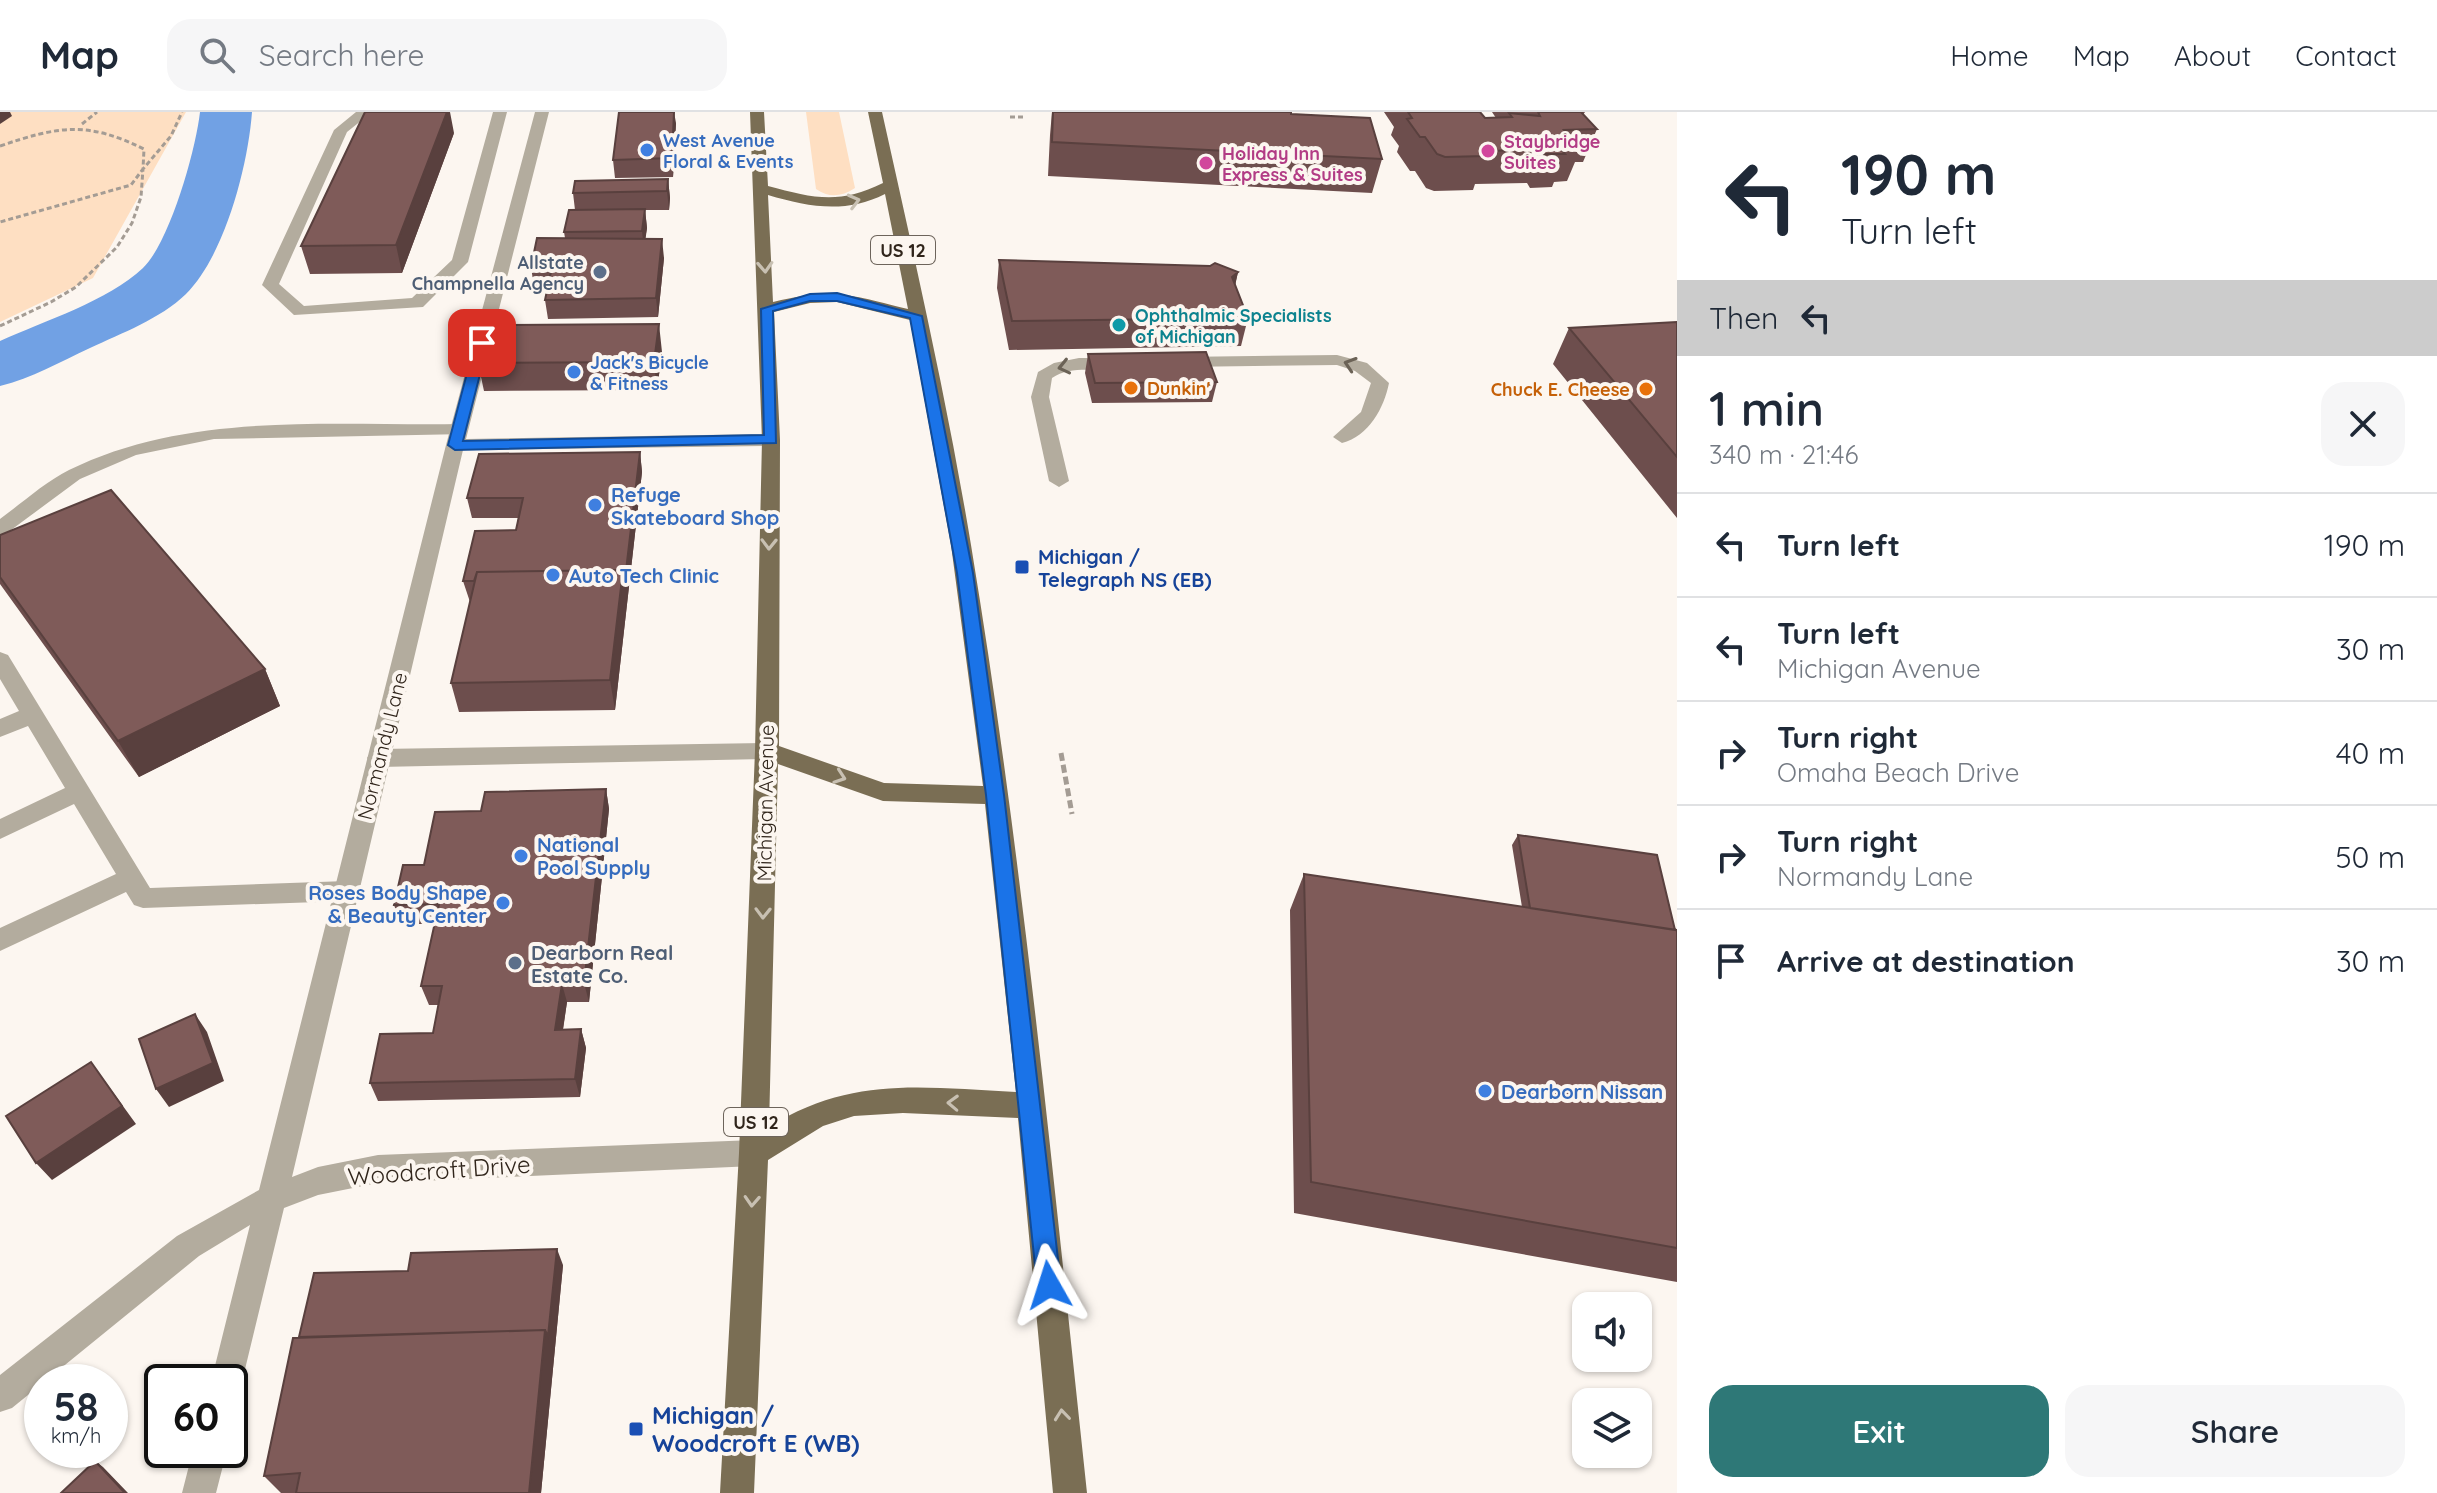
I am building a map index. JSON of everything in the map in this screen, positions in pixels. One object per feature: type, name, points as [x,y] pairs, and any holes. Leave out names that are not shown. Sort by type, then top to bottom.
[{"type":"main road","name":"Michigan Avenue","points":[[737,1493],[754,1153],[767,751],[771,440],[757,112]]},
{"type":"main road","name":"US 12","points":[[875,112],[960,539],[995,795],[1031,1106],[1070,1493]]},
{"type":"main road","points":[[761,189],[806,201],[839,205],[868,198],[890,185]]},
{"type":"main road","points":[[767,309],[810,298],[837,297],[916,316]]},
{"type":"main road","points":[[767,751],[883,792],[995,795]]},
{"type":"main road","points":[[754,1153],[794,1125],[838,1107],[885,1101],[1031,1106]]},
{"type":"street","points":[[365,112],[341,130],[270,285],[300,311],[417,303],[460,262],[500,112]]},
{"type":"street","name":"Normandy Lane","points":[[232,1364],[457,438],[542,112]]},
{"type":"street","points":[[1162,362],[1318,359],[1350,362],[1372,372],[1380,383],[1377,400],[1365,422],[1342,437]]},
{"type":"street","points":[[1059,481],[1040,397],[1044,376],[1057,367],[1069,364],[1131,363]]},
{"type":"street","points":[[0,529],[73,475],[131,450],[214,433],[771,440]]},
{"type":"street","points":[[0,660],[143,898],[347,891]]},
{"type":"street","points":[[0,729],[32,714]]},
{"type":"street","points":[[379,758],[767,751]]},
{"type":"street","points":[[0,830],[79,791]]},
{"type":"street","points":[[0,940],[132,878]]},
{"type":"street","name":"Woodcroft Drive","points":[[0,1396],[188,1246],[273,1198],[318,1181],[378,1169],[754,1153]]},
{"type":"street","points":[[199,1493],[205,1468]]},
{"type":"path","points":[[82,125],[97,112]]},
{"type":"path","points":[[0,222],[131,185],[171,136],[182,112]]},
{"type":"path","points":[[1010,117],[1024,117]]},
{"type":"path","points":[[0,146],[56,127],[82,125],[120,136],[144,149],[144,193],[132,223],[111,257],[59,298],[0,326]]},
{"type":"path","points":[[1061,753],[1072,814]]},
{"type":"shaded area","points":[[0,112],[186,112],[93,278],[0,322]]},
{"type":"shaded area","points":[[806,112],[839,112],[855,188],[835,195],[816,189]]},
{"type":"building","points":[[365,112],[447,112],[396,245],[301,246]]},
{"type":"building","name":"West Avenue Floral & Events","points":[[619,112],[674,112],[672,158],[613,160]]},
{"type":"building","points":[[1053,112],[1291,112],[1370,118],[1382,159],[1052,142]]},
{"type":"building","points":[[1408,112],[1480,112],[1485,118],[1512,117],[1509,113],[1540,116],[1538,112],[1581,112],[1597,129],[1564,130],[1580,148],[1560,148],[1565,154],[1543,154],[1540,150],[1481,151],[1485,156],[1445,157],[1437,154],[1425,137],[1420,137],[1407,119],[1412,118]]},
{"type":"building","points":[[668,179],[667,191],[573,193],[575,181]]},
{"type":"building","points":[[645,209],[642,231],[564,232],[569,210]]},
{"type":"building","points":[[537,238],[662,239],[656,298],[545,300],[552,267],[531,267]]},
{"type":"building","points":[[999,260],[1210,266],[1215,263],[1238,272],[1232,277],[1248,318],[1012,321]]},
{"type":"building","points":[[1677,322],[1677,457],[1569,328]]},
{"type":"building","points":[[659,324],[654,362],[478,363],[489,325]]},
{"type":"building","points":[[1206,352],[1217,382],[1095,383],[1088,354]]},
{"type":"building","points":[[640,452],[625,579],[623,570],[477,572],[474,581],[463,581],[475,531],[516,530],[523,498],[467,498],[479,454]]},
{"type":"building","points":[[111,490],[265,669],[118,741],[0,577],[0,535]]},
{"type":"building","points":[[623,570],[610,680],[451,683],[477,572]]},
{"type":"building","points":[[606,789],[584,983],[562,984],[555,1030],[581,1029],[575,1079],[370,1083],[380,1034],[433,1033],[442,986],[421,986],[439,904],[394,905],[403,865],[424,865],[435,812],[481,811],[485,792]]},
{"type":"building","points":[[1518,835],[1657,855],[1675,930],[1530,908]]},
{"type":"building","name":"Dearborn Nissan","points":[[1304,874],[1677,930],[1677,1248],[1311,1182]]},
{"type":"building","points":[[195,1014],[213,1063],[156,1089],[139,1039]]},
{"type":"building","points":[[91,1062],[122,1106],[36,1163],[6,1116]]},
{"type":"building","points":[[557,1249],[548,1336],[545,1330],[299,1337],[314,1273],[408,1271],[411,1253]]},
{"type":"building","points":[[545,1330],[529,1493],[296,1493],[300,1473],[264,1476],[293,1338]]},
{"type":"building","points":[[88,1468],[102,1468],[125,1493],[61,1493]]},
{"type":"waterway","points":[[0,366],[122,309],[164,281],[179,261],[198,223],[224,133],[226,112]]},
{"type":"place","name":"West Avenue Floral & Events","points":[[647,150]]},
{"type":"place","name":"Staybridge Suites","points":[[1488,151]]},
{"type":"place","name":"Holiday Inn Express & Suites","points":[[1206,163]]},
{"type":"place","name":"Allstate Champnella Agency","points":[[600,272]]},
{"type":"place","name":"Ophthalmic Specialists of Michigan","points":[[1119,325]]},
{"type":"place","name":"Jack's Bicycle & Fitness","points":[[574,372]]},
{"type":"place","name":"Dunkin'","points":[[1131,388]]},
{"type":"place","name":"Chuck E. Cheese","points":[[1646,389]]},
{"type":"place","name":"Refuge Skateboard Shop","points":[[595,505]]},
{"type":"place","name":"Michigan / Telegraph NS (EB)","points":[[1022,567]]},
{"type":"place","name":"Auto Tech Clinic","points":[[553,575]]},
{"type":"place","name":"National Pool Supply","points":[[521,856]]},
{"type":"place","name":"Roses Body Shape & Beauty Center","points":[[503,903]]},
{"type":"place","name":"Dearborn Real Estate Co.","points":[[515,963]]},
{"type":"place","name":"Dearborn Nissan","points":[[1485,1091]]},
{"type":"place","name":"Michigan / Woodcroft E (WB)","points":[[636,1429]]},
{"type":"route","points":[[482,343],[455,445],[771,440],[767,309],[810,298],[837,297],[916,316],[965,573],[995,795],[1049,1285]]}]
